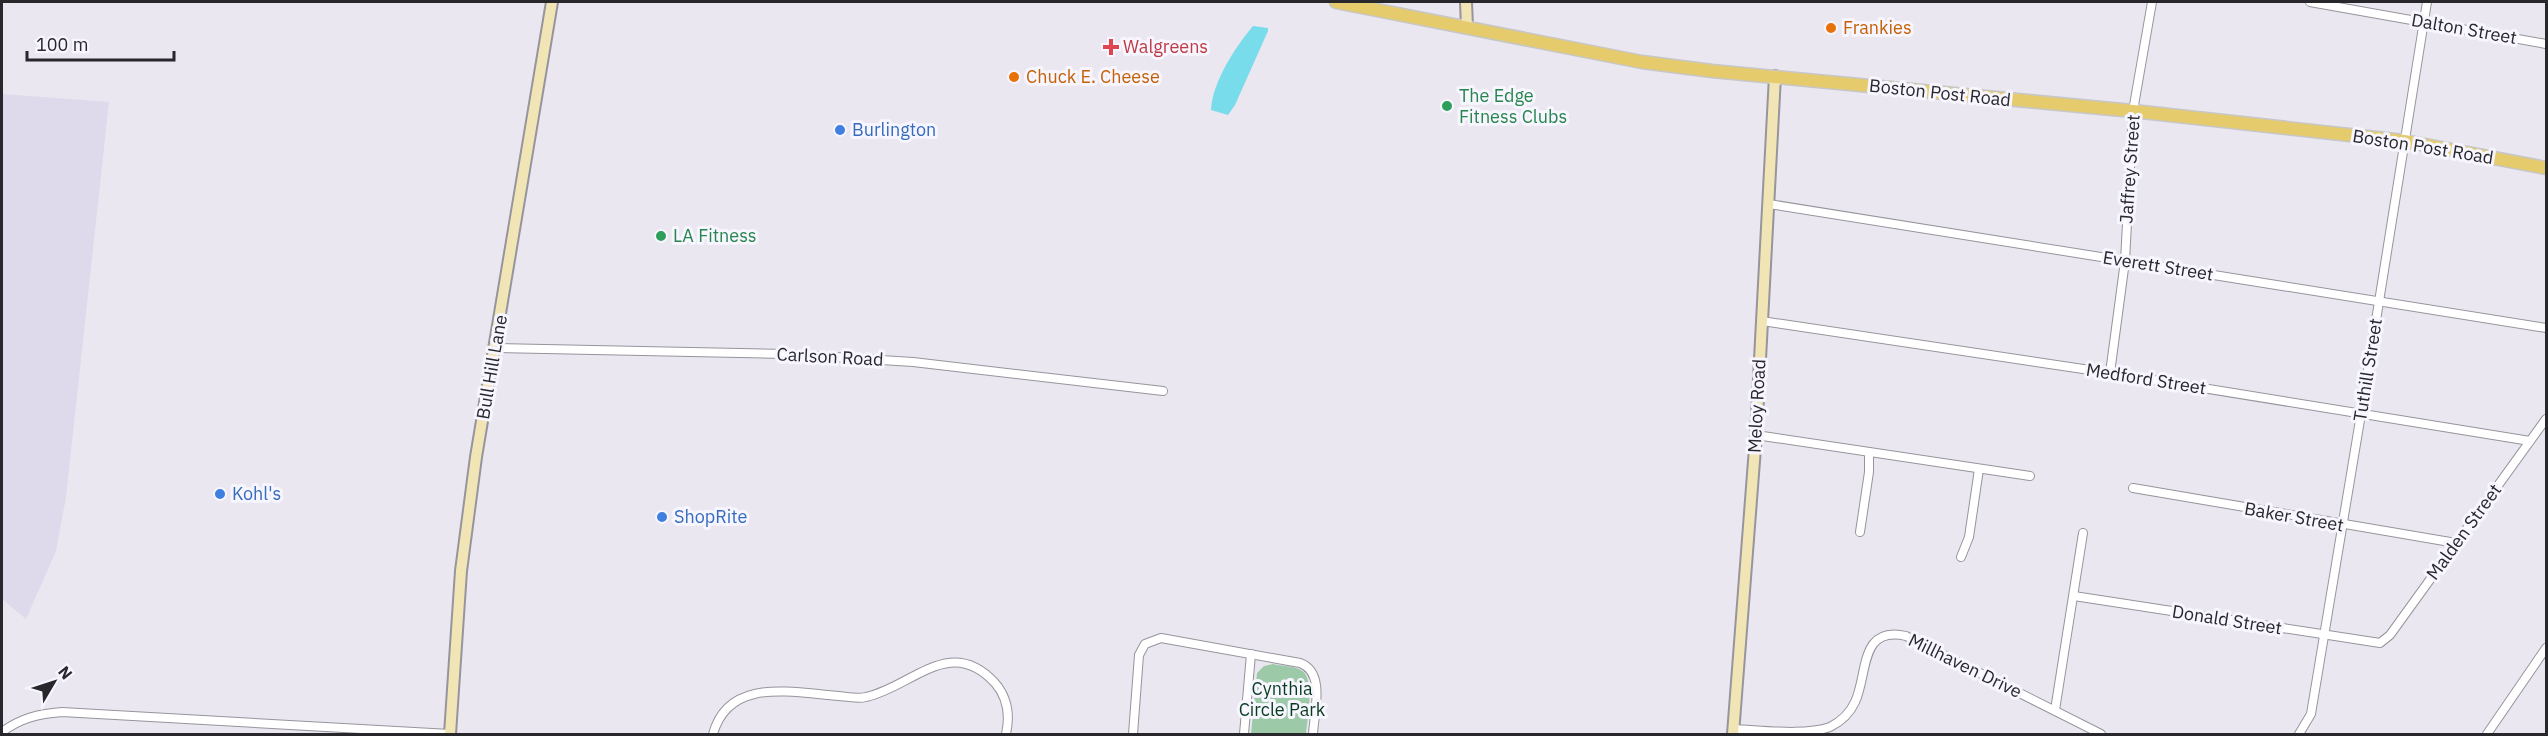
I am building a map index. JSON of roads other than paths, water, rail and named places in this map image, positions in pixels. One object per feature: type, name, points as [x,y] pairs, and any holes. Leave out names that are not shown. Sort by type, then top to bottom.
[{"type":"main road","name":"Bull Hill Lane","points":[[450,734],[461,571],[476,457],[552,2]]},
{"type":"main road","name":"Boston Post Road","points":[[1336,2],[1642,63],[2133,111],[2404,141],[2547,168]]},
{"type":"main road","points":[[1466,2],[1467,27]]},
{"type":"main road","name":"Meloy Road","points":[[1733,732],[1756,435],[1775,76]]},
{"type":"street","name":"Jaffrey Street","points":[[2110,373],[2125,261],[2133,111],[2152,2]]},
{"type":"street","name":"Dalton Street","points":[[2310,2],[2547,44]]},
{"type":"street","name":"Tuthill Street","points":[[2299,735],[2311,714],[2427,2]]},
{"type":"street","name":"Everett Street","points":[[1769,204],[2547,328]]},
{"type":"street","name":"Medford Street","points":[[1762,321],[2110,373],[2530,441]]},
{"type":"street","name":"Carlson Road","points":[[496,348],[786,354],[913,362],[1163,391]]},
{"type":"street","name":"Malden Street","points":[[2380,643],[2390,635],[2547,418]]},
{"type":"street","points":[[1756,435],[2030,476]]},
{"type":"street","points":[[1860,532],[1869,471],[1869,452]]},
{"type":"street","points":[[1961,557],[1969,537],[1979,469]]},
{"type":"street","name":"Baker Street","points":[[2133,488],[2456,543]]},
{"type":"street","points":[[2055,710],[2083,533]]},
{"type":"street","name":"Donald Street","points":[[2074,596],[2380,643]]},
{"type":"street","name":"Millhaven Drive","points":[[1733,732],[1808,733],[1829,727],[1845,716],[1856,701],[1871,646],[1882,637],[1894,634],[1906,636],[2101,735]]},
{"type":"street","points":[[1133,735],[1139,655],[1142,648],[1150,641],[1166,638],[1300,663],[1311,670],[1316,681],[1313,735]]},
{"type":"street","points":[[2487,735],[2547,648]]},
{"type":"street","points":[[1244,735],[1251,654]]},
{"type":"street","points":[[713,735],[723,713],[736,701],[751,694],[767,691],[867,697],[930,668],[951,662],[978,670],[998,687],[1007,707],[1006,735]]},
{"type":"street","points":[[2,732],[24,718],[36,714],[62,712],[450,734]]},
{"type":"water","points":[[1253,26],[1268,28],[1268,31],[1235,105],[1228,115],[1211,110],[1212,99],[1220,76]]},
{"type":"place","name":"Frankies","points":[[1831,28]]},
{"type":"place","name":"Walgreens","points":[[1111,47]]},
{"type":"place","name":"Chuck E. Cheese","points":[[1014,77]]},
{"type":"place","name":"The Edge Fitness Clubs","points":[[1447,106]]},
{"type":"place","name":"Burlington","points":[[840,130]]},
{"type":"place","name":"LA Fitness","points":[[661,236]]},
{"type":"place","name":"Kohl's","points":[[220,494]]},
{"type":"place","name":"ShopRite","points":[[662,517]]},
{"type":"park label","name":"Cynthia Circle Park","points":[[1282,699]]}]
